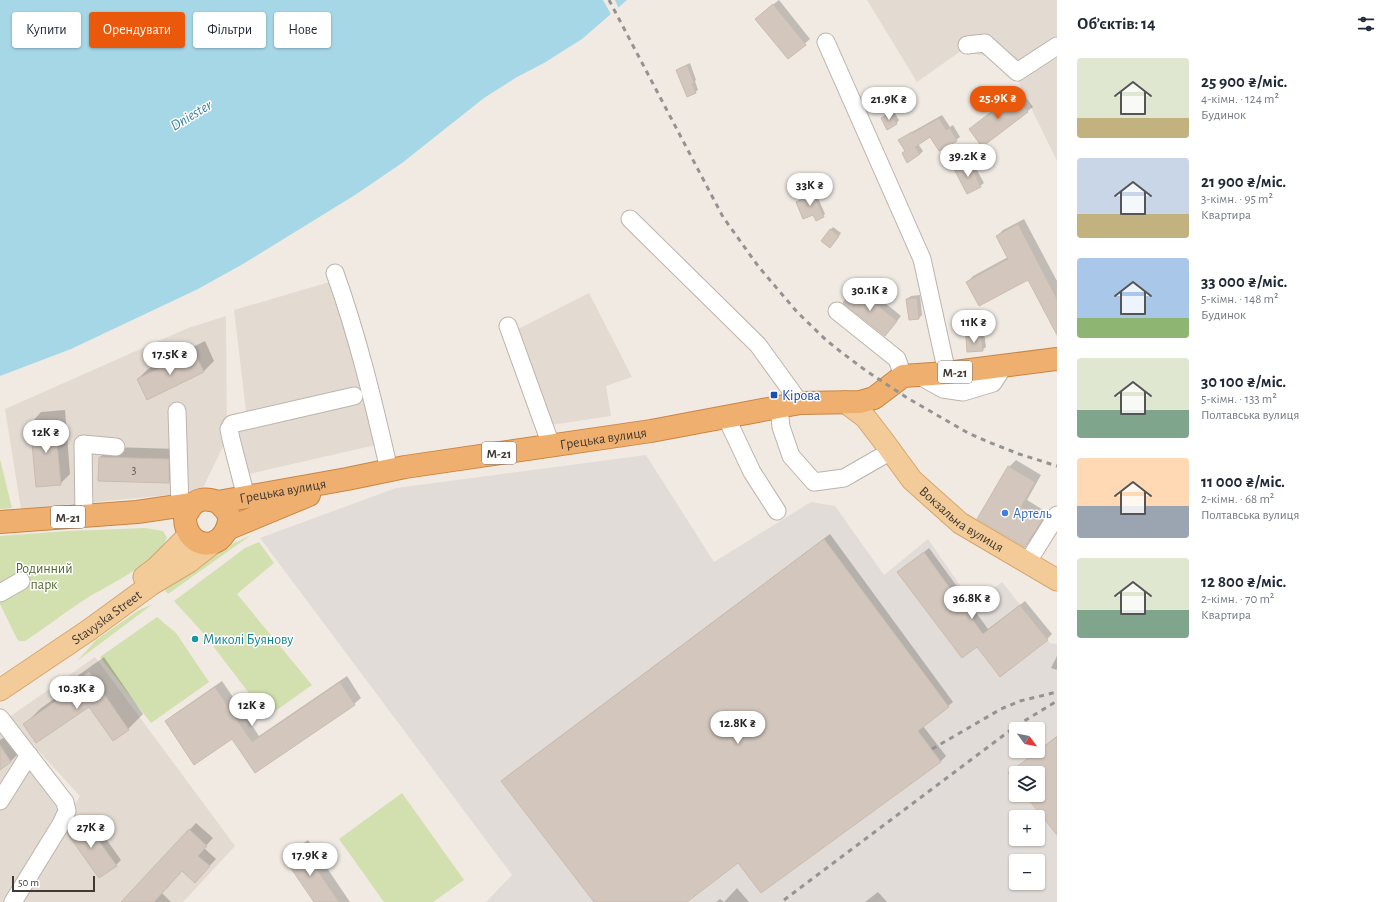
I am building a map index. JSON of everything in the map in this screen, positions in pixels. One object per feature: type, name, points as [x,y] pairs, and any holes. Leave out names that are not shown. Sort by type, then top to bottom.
[{"type":"highway","name":"М-21","points":[[852,402],[874,398],[880,392],[910,376],[947,373],[1057,359]]},
{"type":"highway","name":"Грецька вулиця","points":[[218,502],[389,470],[551,445],[651,432],[799,404],[852,402]]},
{"type":"highway","name":"Грецька вулиця","points":[[220,536],[347,479]]},
{"type":"highway","name":"М-21","points":[[0,522],[137,512],[186,505],[200,500],[209,499],[218,502]]},
{"type":"highway","points":[[218,502],[225,508],[229,517],[220,536]]},
{"type":"highway","points":[[186,505],[185,524],[188,533]]},
{"type":"highway","name":"М-21","points":[[137,512],[188,533],[196,540],[204,543],[220,536]]},
{"type":"main road","points":[[880,392],[880,415],[887,445]]},
{"type":"main road","name":"Вокзальна вулиця","points":[[852,402],[887,445],[912,480],[960,523],[1057,580]]},
{"type":"main road","name":"Вокзальна вулиця","points":[[799,404],[860,428],[887,445]]},
{"type":"main road","name":"Stavyska Street","points":[[0,679],[74,629],[156,568],[188,533]]},
{"type":"main road","name":"Stavyska Street","points":[[0,690],[89,630],[152,584],[189,562],[220,536]]},
{"type":"street","points":[[826,42],[922,259],[947,373]]},
{"type":"street","points":[[967,45],[985,43],[1017,72],[1057,46]]},
{"type":"street","points":[[630,219],[758,345],[799,404],[781,427],[791,456],[814,482],[844,478],[887,445]]},
{"type":"street","points":[[335,273],[350,315],[389,470]]},
{"type":"street","points":[[837,311],[897,359],[910,376],[943,389],[963,392],[993,383],[1004,366]]},
{"type":"street","points":[[508,326],[551,445]]},
{"type":"street","points":[[246,497],[230,439],[229,429],[232,424],[354,396]]},
{"type":"street","points":[[177,411],[186,505]]},
{"type":"street","points":[[726,417],[752,472],[777,511]]},
{"type":"street","points":[[84,516],[84,444],[116,447]]},
{"type":"street","points":[[1027,563],[1057,515]]},
{"type":"street","points":[[0,593],[21,581]]},
{"type":"street","points":[[0,718],[65,802],[67,811],[61,824],[13,902]]},
{"type":"street","points":[[0,801],[29,755]]},
{"type":"shaded area","points":[[867,0],[1057,0],[1057,161],[1017,79],[986,56],[961,51],[917,82]]},
{"type":"shaded area","points":[[333,281],[380,444],[249,474],[229,417],[246,411],[234,310]]},
{"type":"shaded area","points":[[589,293],[632,377],[606,386],[611,416],[551,425],[514,331]]},
{"type":"shaded area","points":[[226,316],[227,438],[201,492],[21,509],[5,409],[188,328]]},
{"type":"shaded area","points":[[646,455],[714,562],[811,502],[835,506],[884,575],[928,539],[973,604],[1002,582],[1050,643],[1057,644],[1057,902],[486,902],[512,875],[260,538],[396,488]]},
{"type":"shaded area","points":[[95,657],[235,846],[183,902],[19,902],[80,796],[8,718]]},
{"type":"shaded area","points":[[0,727],[61,806],[58,823],[8,902],[0,902]]},
{"type":"green space","points":[[0,459],[12,508],[0,509]]},
{"type":"green space","name":"Родинний парк","points":[[145,528],[163,531],[167,538],[153,557],[130,573],[84,600],[25,641],[19,641],[17,639],[0,604],[0,536],[68,531]]},
{"type":"green space","points":[[251,535],[168,594],[163,588],[226,547]]},
{"type":"green space","points":[[259,542],[274,563],[237,594],[312,685],[267,717],[204,634],[174,601],[245,548]]},
{"type":"green space","points":[[153,604],[77,661],[96,640],[139,610]]},
{"type":"green space","points":[[157,617],[176,633],[209,682],[151,723],[100,657]]},
{"type":"green space","points":[[402,793],[464,880],[433,902],[384,902],[339,839]]},
{"type":"water","name":"Dniester","points":[[0,0],[627,0],[582,39],[484,98],[402,163],[355,195],[243,264],[198,289],[71,349],[0,376]]},
{"type":"pier","points":[[603,0],[615,0],[619,9],[612,16]]},
{"type":"building","points":[[773,4],[806,45],[788,59],[755,19]]},
{"type":"building","points":[[687,65],[696,93],[687,97],[676,70]]},
{"type":"building","points":[[1015,94],[1028,112],[982,147],[969,129]]},
{"type":"building","points":[[890,113],[897,124],[887,130],[881,118]]},
{"type":"building","points":[[939,118],[946,130],[950,128],[957,141],[939,151],[930,137],[915,147],[920,154],[907,163],[902,153],[905,151],[898,140]]},
{"type":"building","points":[[968,161],[981,187],[967,194],[954,169]]},
{"type":"building","points":[[812,192],[824,217],[816,221],[813,215],[803,219],[796,202],[805,198],[804,196]]},
{"type":"building","points":[[1018,224],[1057,299],[1057,335],[1028,280],[979,306],[966,282],[1008,259],[996,236]]},
{"type":"building","points":[[830,229],[839,236],[830,248],[821,241]]},
{"type":"building","points":[[855,287],[897,321],[885,336],[843,303]]},
{"type":"building","points":[[917,298],[919,319],[909,320],[906,299]]},
{"type":"building","points":[[981,335],[983,351],[967,352],[966,336]]},
{"type":"building","points":[[194,351],[204,372],[147,400],[137,379]]},
{"type":"building","points":[[55,420],[61,485],[36,487],[30,422]]},
{"type":"building","points":[[99,457],[169,459],[169,483],[98,481]]},
{"type":"building","name":"Артель","points":[[1008,466],[1035,482],[1021,507],[1042,520],[1025,547],[977,519]]},
{"type":"building","points":[[824,539],[949,707],[918,731],[941,762],[761,893],[738,863],[687,902],[594,902],[501,781]]},
{"type":"building","points":[[924,552],[983,634],[1020,605],[1048,640],[1000,677],[977,647],[962,658],[897,572]]},
{"type":"building","points":[[89,672],[129,730],[113,741],[89,707],[36,743],[23,724],[63,696],[60,692]]},
{"type":"building","points":[[340,682],[355,705],[255,773],[232,739],[194,765],[165,721],[215,687],[252,742]]},
{"type":"building","points":[[1057,737],[1057,835],[1045,820],[1045,810],[1037,810],[1031,802],[1045,802],[1045,766],[1018,766],[1028,758],[1045,758],[1045,746]]},
{"type":"building","points":[[0,745],[11,762],[0,770]]},
{"type":"building","points":[[83,819],[117,866],[99,878],[67,833]]},
{"type":"building","points":[[189,829],[207,846],[198,856],[210,866],[195,883],[182,871],[154,902],[121,902]]},
{"type":"building","points":[[301,846],[339,902],[314,902],[284,858]]},
{"type":"railway","points":[[609,0],[723,217],[758,266],[797,312],[826,340],[841,352],[909,399],[968,433],[1019,454],[1057,466]]},
{"type":"railway","points":[[932,749],[1001,709],[1020,701],[1057,692]]},
{"type":"railway","points":[[784,900],[1016,726],[1057,701]]},
{"type":"place","name":"Кірова","points":[[774,395]]},
{"type":"place","name":"Артель","points":[[1005,513]]},
{"type":"place","name":"Миколі Буянову","points":[[195,639]]}]
